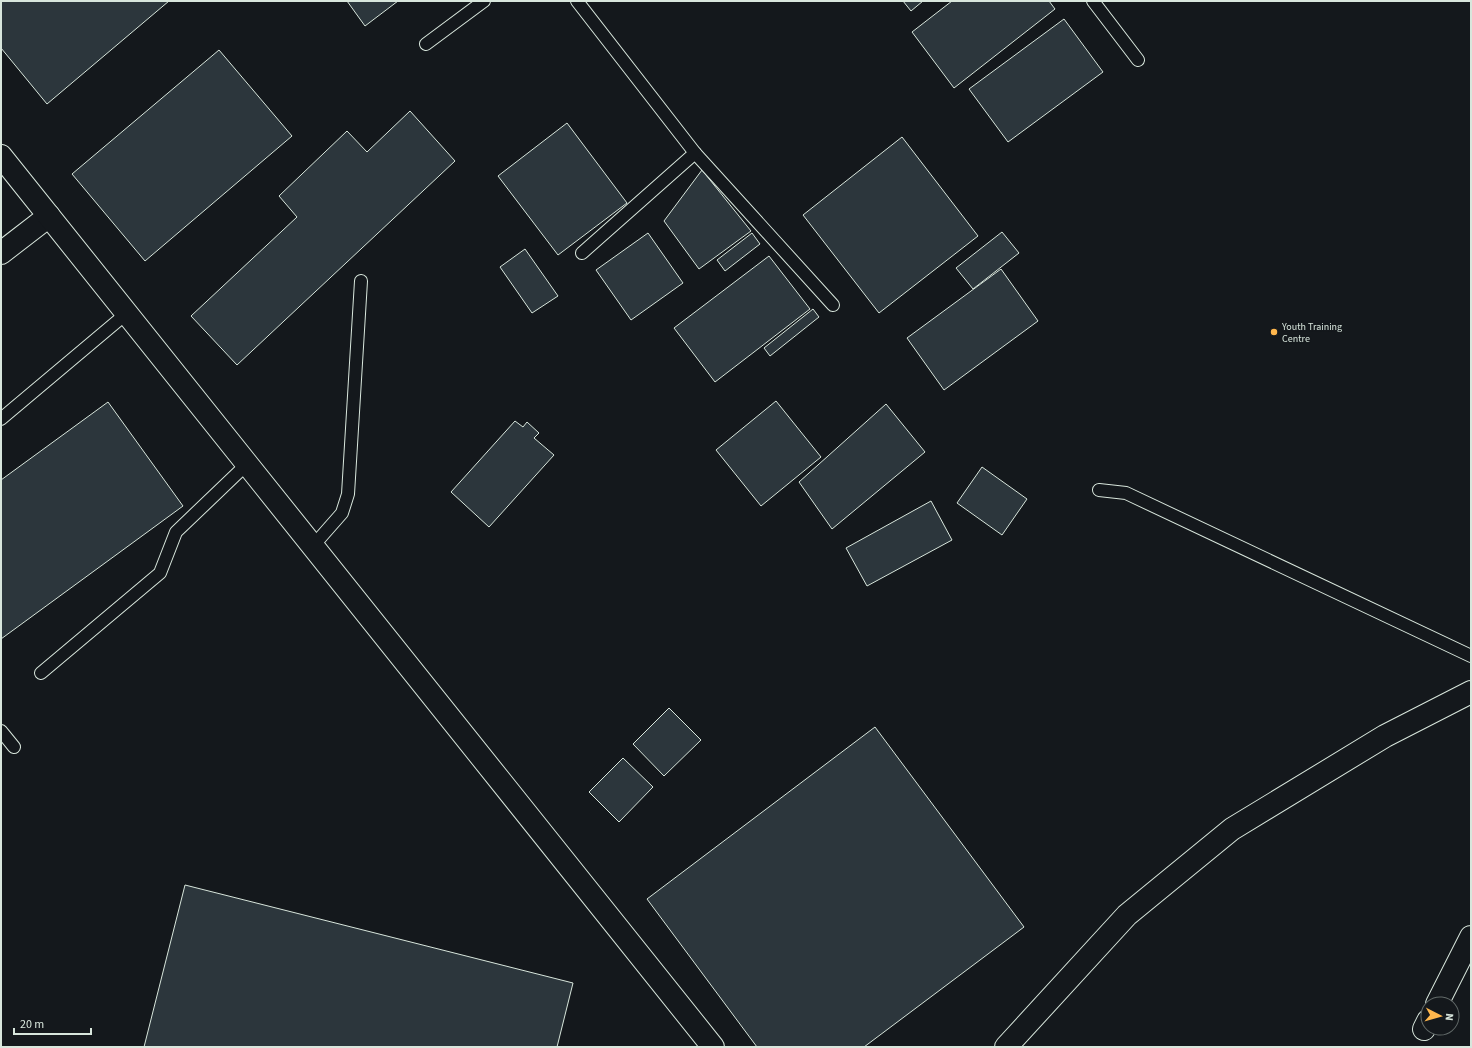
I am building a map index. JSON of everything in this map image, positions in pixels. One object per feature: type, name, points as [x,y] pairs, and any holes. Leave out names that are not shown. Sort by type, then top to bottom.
[{"type":"street","points":[[1,156],[713,1047]]},
{"type":"street","points":[[1,253],[49,216]]},
{"type":"street","points":[[1006,1047],[1127,915],[1232,829],[1385,736],[1471,692]]},
{"type":"street","points":[[1441,996],[1471,937]]},
{"type":"lane","points":[[426,44],[484,1]]},
{"type":"lane","points":[[577,1],[695,153],[833,305]]},
{"type":"lane","points":[[1093,1],[1138,60]]},
{"type":"lane","points":[[582,253],[695,153]]},
{"type":"lane","points":[[313,546],[342,513],[348,494],[361,281]]},
{"type":"lane","points":[[1,419],[127,313]]},
{"type":"lane","points":[[41,673],[160,573],[176,532],[247,464]]},
{"type":"lane","points":[[1099,490],[1126,493],[1471,656]]},
{"type":"lane","points":[[1,731],[14,747]]},
{"type":"building","points":[[1,1],[169,1],[47,104],[1,48]]},
{"type":"building","points":[[347,1],[398,1],[365,26]]},
{"type":"building","points":[[903,1],[923,1],[911,11]]},
{"type":"building","points":[[952,1],[1049,1],[1055,9],[954,88],[912,32]]},
{"type":"building","points":[[1064,19],[1103,72],[1008,142],[969,89]]},
{"type":"building","points":[[219,50],[292,136],[145,261],[72,174]]},
{"type":"building","points":[[410,111],[455,161],[237,365],[191,316],[297,217],[279,196],[347,131],[367,152]]},
{"type":"building","points":[[567,123],[627,203],[558,255],[498,176]]},
{"type":"building","points":[[902,137],[978,236],[879,313],[803,215]]},
{"type":"building","points":[[702,170],[751,231],[699,269],[664,221]]},
{"type":"building","points":[[1002,232],[1019,253],[973,289],[956,268]]},
{"type":"building","points":[[648,233],[683,283],[631,320],[596,270]]},
{"type":"building","points":[[752,233],[760,244],[725,271],[717,260]]},
{"type":"building","points":[[525,249],[558,296],[532,313],[500,267]]},
{"type":"building","points":[[769,256],[810,309],[715,382],[674,328]]},
{"type":"building","points":[[1001,269],[1038,321],[944,390],[907,338]]},
{"type":"building","points":[[813,309],[819,317],[770,356],[764,348]]},
{"type":"building","points":[[776,401],[821,457],[761,506],[716,450]]},
{"type":"building","points":[[108,402],[183,506],[1,639],[1,480]]},
{"type":"building","points":[[886,404],[925,452],[832,529],[799,482]]},
{"type":"building","points":[[515,421],[523,427],[527,422],[539,433],[534,438],[554,455],[489,527],[451,492]]},
{"type":"building","points":[[982,467],[1027,499],[1002,535],[957,503]]},
{"type":"building","points":[[931,501],[952,540],[867,586],[846,548]]},
{"type":"building","points":[[669,708],[701,740],[664,776],[633,744]]},
{"type":"building","points":[[875,727],[1024,927],[864,1047],[757,1047],[647,899]]},
{"type":"building","points":[[623,758],[653,787],[619,822],[589,792]]},
{"type":"building","points":[[185,885],[573,983],[557,1047],[144,1047]]},
{"type":"place","name":"Youth Training Centre","points":[[1274,332]]}]
